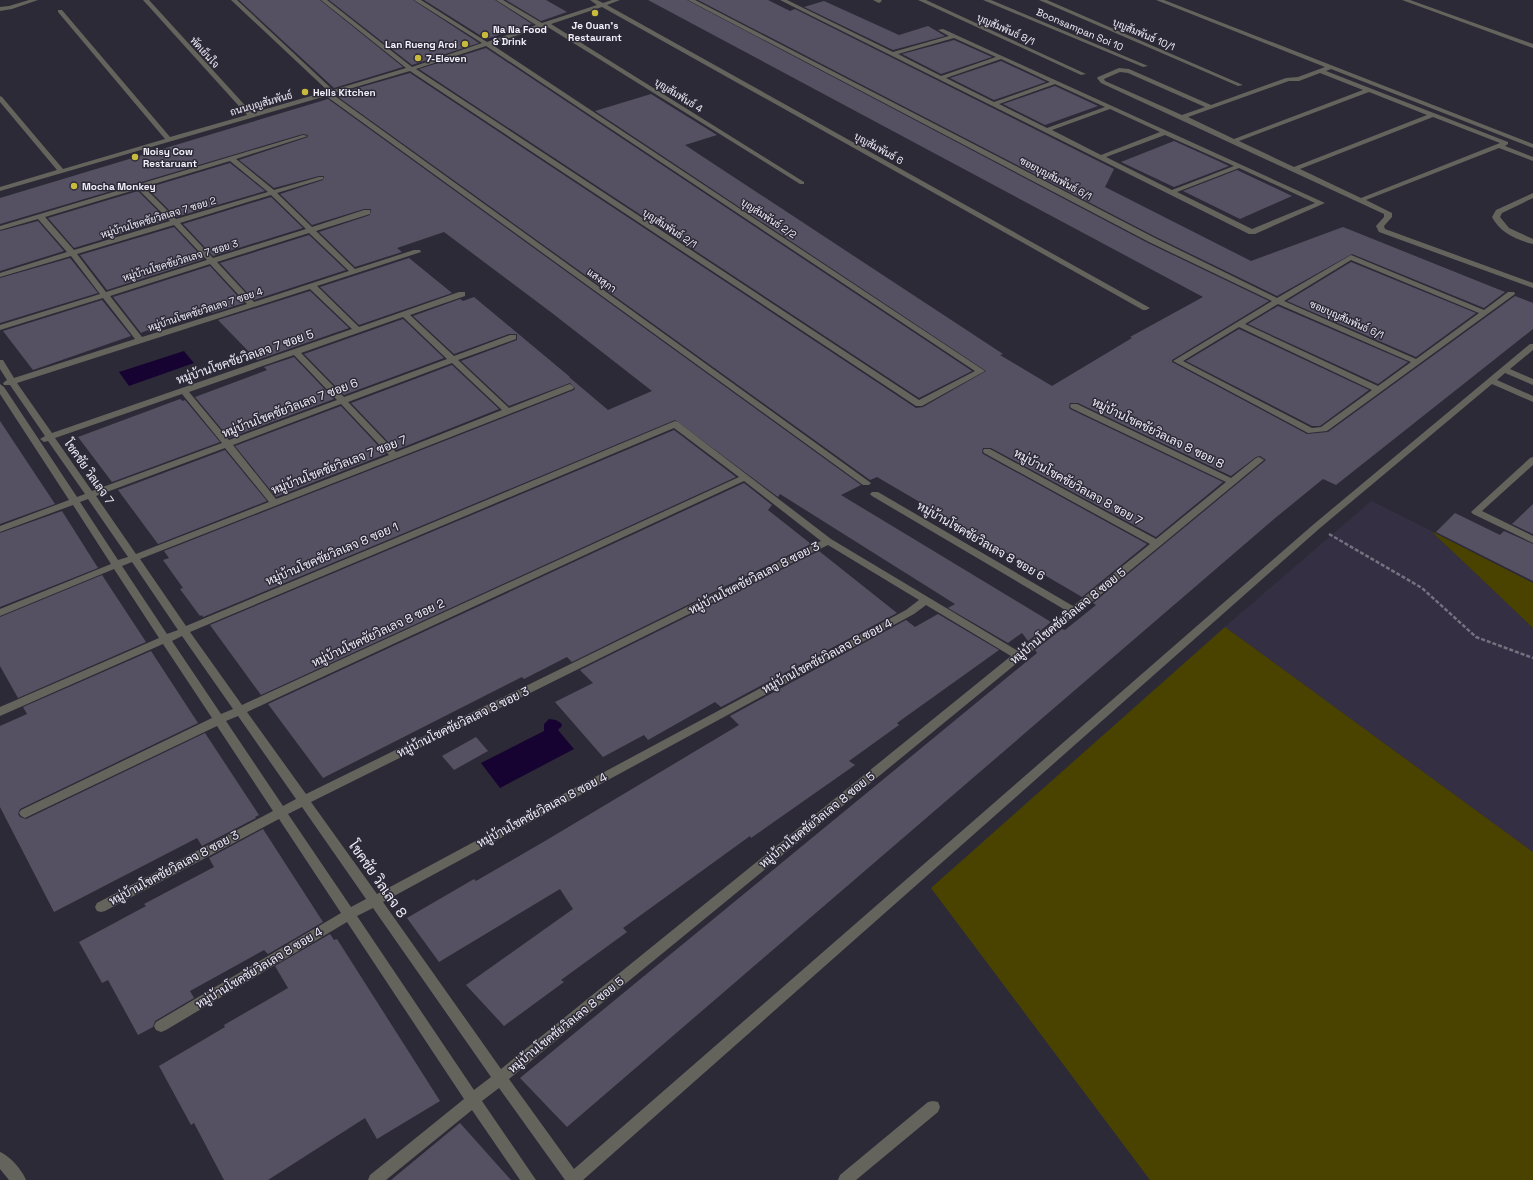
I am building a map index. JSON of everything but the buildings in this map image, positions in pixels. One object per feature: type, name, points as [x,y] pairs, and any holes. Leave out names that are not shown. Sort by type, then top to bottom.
[{"type":"street","points":[[0,9],[10,8],[35,0]]},
{"type":"street","name":"พัดเย็นใจ","points":[[146,0],[251,116]]},
{"type":"street","name":"แสงสุภา","points":[[234,0],[330,93],[866,482]]},
{"type":"street","name":"บุญสัมพันธ์ 2/1","points":[[324,0],[411,69],[919,404]]},
{"type":"street","points":[[417,0],[487,44]]},
{"type":"street","name":"บุญสัมพันธ์ 4","points":[[499,0],[544,25],[802,183]]},
{"type":"street","name":"บุญสัมพันธ์ 6","points":[[593,0],[1146,308]]},
{"type":"street","name":"ถนนบุญสัมพันธ์","points":[[0,189],[411,69],[616,0]]},
{"type":"street","name":"ซอยบุญสัมพันธ์ 6/1","points":[[691,0],[1152,240],[1278,301],[1417,362]]},
{"type":"street","points":[[783,0],[1252,232],[1321,203],[942,30]]},
{"type":"street","name":"บุญสัมพันธ์ 8/1","points":[[921,0],[1083,74]]},
{"type":"street","name":"Boonsampan Soi 10","points":[[986,0],[1145,66]]},
{"type":"street","name":"บุญสัมพันธ์ 10/1","points":[[1042,0],[1240,85]]},
{"type":"street","points":[[1159,0],[1533,146]]},
{"type":"street","points":[[1405,0],[1533,46]]},
{"type":"street","points":[[60,11],[170,140]]},
{"type":"street","points":[[893,54],[954,36]]},
{"type":"street","name":"บุญสัมพันธ์ 2/2","points":[[487,44],[981,371],[919,404]]},
{"type":"street","points":[[940,78],[1002,58]]},
{"type":"street","points":[[1288,79],[1290,76],[1321,63]]},
{"type":"street","points":[[1182,117],[1288,79],[1299,79],[1331,67]]},
{"type":"street","points":[[1211,107],[1129,71],[1119,70],[1100,78],[1103,82],[1388,213],[1388,217],[1380,226],[1382,230],[1533,286]]},
{"type":"street","points":[[1320,71],[1506,143],[1361,200]]},
{"type":"street","points":[[994,104],[1056,82]]},
{"type":"street","points":[[1234,141],[1369,90]]},
{"type":"street","points":[[0,98],[61,171]]},
{"type":"street","points":[[1047,130],[1110,107]]},
{"type":"street","points":[[1295,169],[1433,115]]},
{"type":"street","points":[[1101,157],[1166,132]]},
{"type":"street","points":[[0,228],[305,136]]},
{"type":"street","points":[[1499,146],[1533,159]]},
{"type":"street","points":[[232,158],[272,192],[354,272]]},
{"type":"street","points":[[1172,192],[1239,166]]},
{"type":"street","name":"หมู่บ้านโชคชัยวิลเลจ 7 ซอย 2","points":[[0,275],[321,178]]},
{"type":"street","points":[[139,186],[252,304]]},
{"type":"street","points":[[1533,196],[1499,212],[1496,217],[1499,223],[1506,230],[1533,242]]},
{"type":"street","name":"หมู่บ้านโชคชัยวิลเลจ 7 ซอย 3","points":[[0,328],[367,212]]},
{"type":"street","points":[[40,216],[72,253],[140,340]]},
{"type":"street","name":"หมู่บ้านโชคชัยวิลเลจ 7 ซอย 4","points":[[0,386],[417,252]]},
{"type":"street","points":[[1485,313],[1351,257],[1176,361],[1311,430],[1324,429],[1379,390],[1417,362],[1485,313],[1511,294]]},
{"type":"street","points":[[311,286],[357,330]]},
{"type":"street","name":"หมู่บ้านโชคชัยวิลเลจ 7 ซอย 5","points":[[36,442],[462,294]]},
{"type":"street","points":[[404,314],[508,411]]},
{"type":"street","points":[[1239,324],[1379,390]]},
{"type":"street","name":"หมู่บ้านโชคชัยวิลเลจ 7 ซอย 6","points":[[0,529],[513,337]]},
{"type":"street","points":[[572,1180],[1317,526],[1533,346]]},
{"type":"street","points":[[296,352],[396,456]]},
{"type":"street","name":"โชคชัย วิลเลจ 7","points":[[0,362],[12,382],[159,595]]},
{"type":"street","points":[[1504,370],[1533,382]]},
{"type":"street","points":[[1491,381],[1533,399]]},
{"type":"street","points":[[0,386],[138,599],[473,1100],[529,1180]]},
{"type":"street","name":"หมู่บ้านโชคชัยวิลเลจ 7 ซอย 7","points":[[0,613],[116,565],[570,387]]},
{"type":"street","points":[[184,391],[229,444],[275,503]]},
{"type":"street","name":"หมู่บ้านโชคชัยวิลเลจ 8 ซอย 8","points":[[1074,406],[1232,482]]},
{"type":"street","name":"หมู่บ้านโชคชัยวิลเลจ 8 ซอย 1","points":[[0,712],[165,639],[675,424],[744,478]]},
{"type":"street","name":"หมู่บ้านโชคชัยวิลเลจ 8 ซอย 7","points":[[987,452],[1157,544]]},
{"type":"street","name":"หมู่บ้านโชคชัยวิลเลจ 8 ซอย 5","points":[[375,1180],[1259,460]]},
{"type":"street","points":[[1532,461],[1476,512],[1533,540]]},
{"type":"street","points":[[744,478],[828,540],[1018,656]]},
{"type":"street","name":"หมู่บ้านโชคชัยวิลเลจ 8 ซอย 2","points":[[25,813],[219,720],[744,478]]},
{"type":"street","name":"หมู่บ้านโชคชัยวิลเลจ 8 ซอย 6","points":[[875,494],[1074,611]]},
{"type":"street","name":"หมู่บ้านโชคชัยวิลเลจ 8 ซอย 3","points":[[101,907],[281,812],[828,540]]},
{"type":"street","name":"โชคชัย วิลเลจ 8","points":[[159,595],[572,1180]]},
{"type":"street","name":"หมู่บ้านโชคชัยวิลเลจ 8 ซอย 4","points":[[161,1026],[350,914],[910,612],[926,600]]},
{"type":"street","points":[[846,1180],[933,1107]]},
{"type":"street","points":[[0,1159],[19,1180]]},
{"type":"path","points":[[1317,526],[1422,588],[1476,637],[1533,658]]},
{"type":"shaded area","points":[[184,351],[194,363],[129,386],[119,372]]},
{"type":"shaded area","points":[[1371,501],[1431,531],[1533,628],[1533,852],[1225,627]]},
{"type":"shaded area","points":[[1431,531],[1533,583],[1533,628]]},
{"type":"shaded area","points":[[1225,627],[1533,852],[1533,1180],[1150,1180],[931,888]]},
{"type":"shaded area","points":[[549,719],[556,720],[561,723],[562,726],[558,730],[574,749],[500,788],[481,763],[544,731],[544,724]]},
{"type":"place","name":"Je Ouan’s Restaurant","points":[[595,13]]},
{"type":"place","name":"Na Na Food & Drink","points":[[485,35]]},
{"type":"place","name":"Lan Rueng Aroi","points":[[465,44]]},
{"type":"place","name":"7-Eleven","points":[[418,58]]},
{"type":"place","name":"Hells Kitchen","points":[[305,92]]},
{"type":"place","name":"Noisy Cow Restaruant","points":[[135,157]]},
{"type":"place","name":"Mocha Monkey","points":[[74,186]]}]
